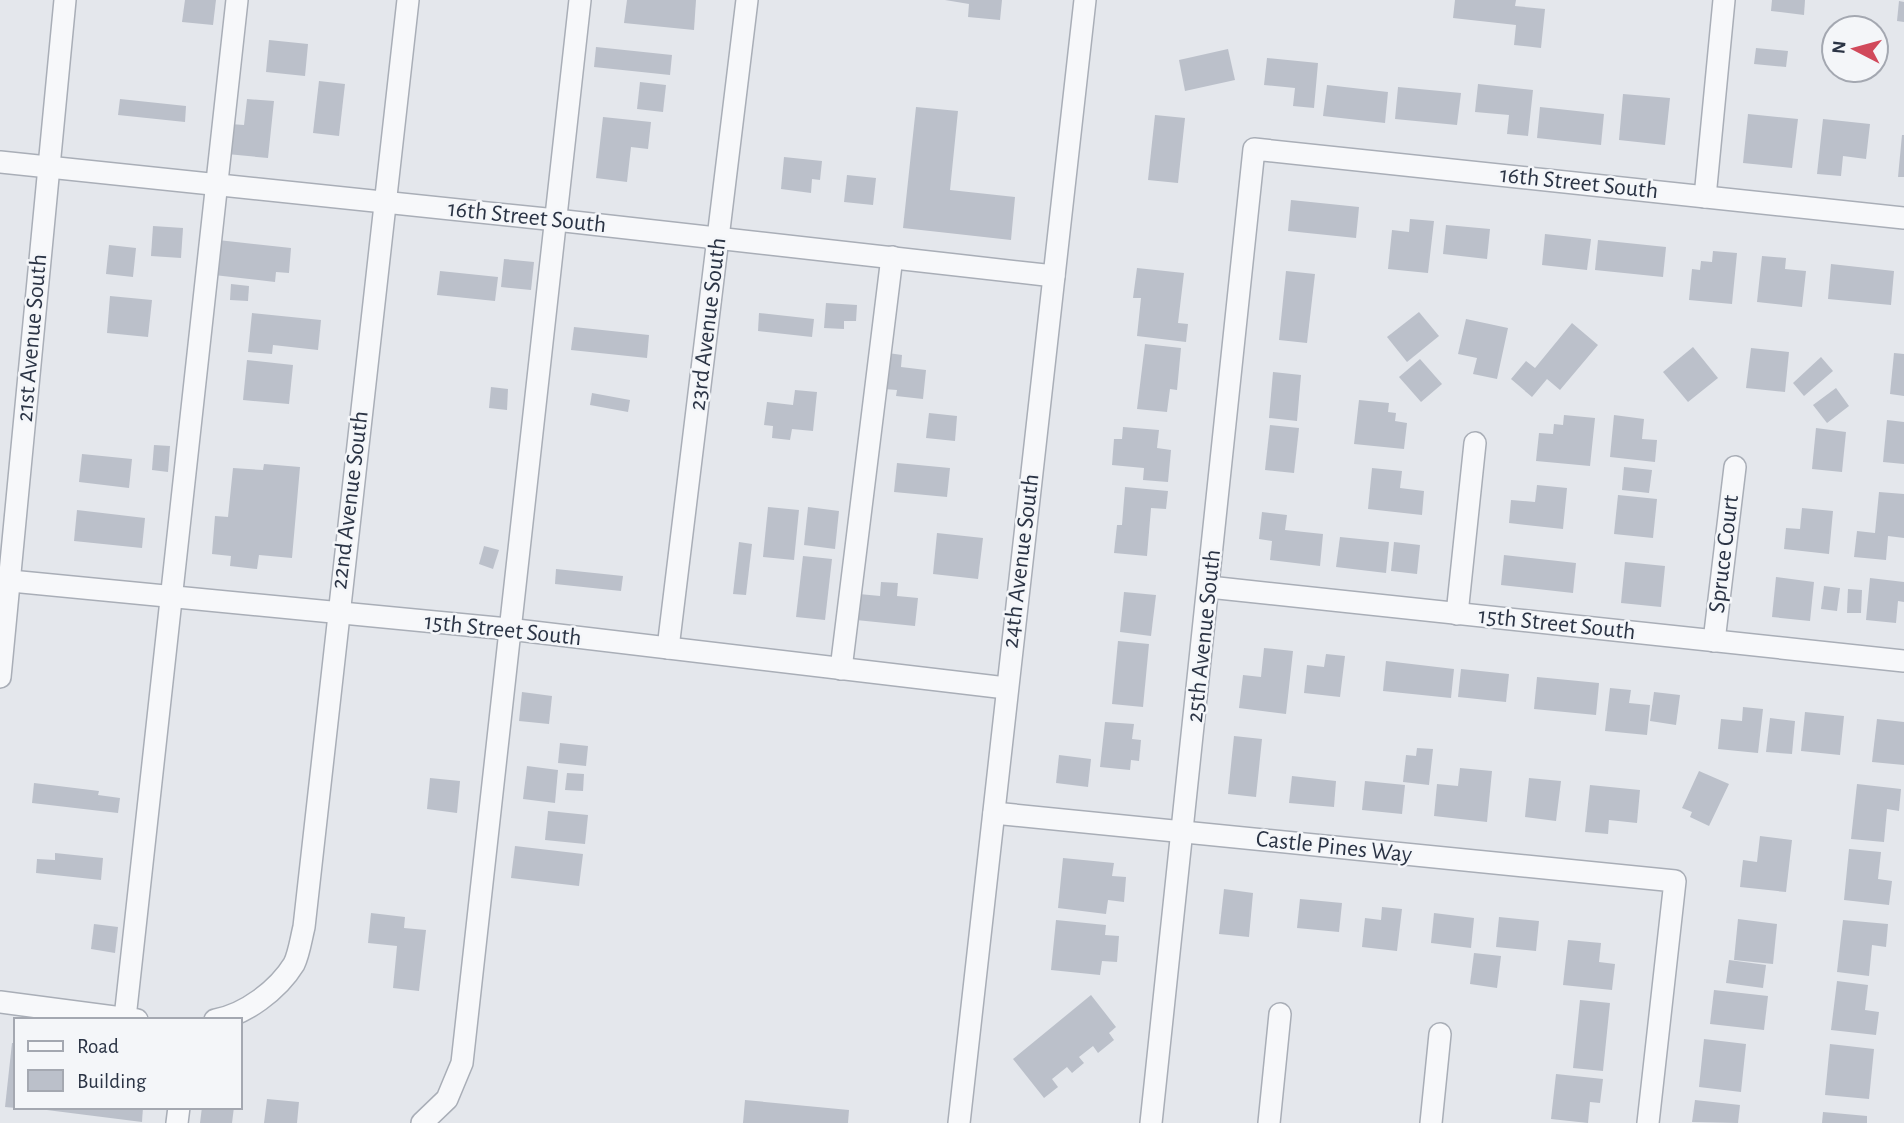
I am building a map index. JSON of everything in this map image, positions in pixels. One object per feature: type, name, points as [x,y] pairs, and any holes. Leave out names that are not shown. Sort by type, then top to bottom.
[{"type":"street","name":"21st Avenue South","points":[[0,677],[5,580],[65,0]]},
{"type":"street","points":[[132,1018],[170,597],[237,0]]},
{"type":"street","name":"22nd Avenue South","points":[[227,1018],[233,1017],[271,990],[294,963],[304,927],[337,613],[408,0]]},
{"type":"street","points":[[422,1123],[447,1099],[462,1062],[580,0]]},
{"type":"street","name":"23rd Avenue South","points":[[668,648],[747,0]]},
{"type":"street","name":"24th Avenue South","points":[[959,1123],[1085,0]]},
{"type":"street","points":[[1705,197],[1724,0]]},
{"type":"street","name":"16th Street South","points":[[1254,149],[1904,218]]},
{"type":"street","name":"25th Avenue South","points":[[1151,1123],[1254,149]]},
{"type":"street","name":"16th Street South","points":[[0,162],[385,201],[1054,276]]},
{"type":"street","points":[[841,669],[892,257]]},
{"type":"street","points":[[1457,614],[1475,443]]},
{"type":"street","name":"Spruce Court","points":[[1714,641],[1735,467]]},
{"type":"street","name":"15th Street South","points":[[5,580],[508,629],[1006,688]]},
{"type":"street","name":"15th Street South","points":[[1209,587],[1904,661]]},
{"type":"street","name":"Castle Pines Way","points":[[994,813],[1675,881],[1648,1123]]},
{"type":"street","points":[[0,1002],[124,1018]]},
{"type":"street","points":[[1269,1123],[1280,1014]]},
{"type":"street","points":[[1431,1123],[1440,1034]]},
{"type":"building","points":[[185,0],[216,0],[213,25],[182,22]]},
{"type":"building","points":[[627,0],[696,0],[694,30],[624,23]]},
{"type":"building","points":[[945,0],[1002,0],[1000,20],[968,17],[969,4]]},
{"type":"building","points":[[1455,0],[1516,0],[1515,6],[1545,9],[1541,48],[1514,45],[1516,25],[1453,18]]},
{"type":"building","points":[[1772,0],[1805,0],[1804,15],[1771,11]]},
{"type":"building","points":[[1899,1],[1904,2],[1904,22],[1897,21]]},
{"type":"building","points":[[269,40],[308,44],[305,76],[266,72]]},
{"type":"building","points":[[596,47],[672,55],[670,75],[594,67]]},
{"type":"building","points":[[1756,48],[1788,51],[1786,67],[1754,64]]},
{"type":"building","points":[[1228,49],[1235,80],[1185,91],[1179,60]]},
{"type":"building","points":[[1267,58],[1318,63],[1314,108],[1293,106],[1295,88],[1264,85]]},
{"type":"building","points":[[319,81],[345,84],[339,136],[313,133]]},
{"type":"building","points":[[640,82],[666,85],[663,112],[637,109]]},
{"type":"building","points":[[1478,84],[1533,90],[1528,136],[1507,134],[1509,115],[1475,112]]},
{"type":"building","points":[[1327,85],[1388,92],[1385,123],[1323,116]]},
{"type":"building","points":[[1398,87],[1461,93],[1457,125],[1395,119]]},
{"type":"building","points":[[1623,94],[1670,98],[1665,145],[1619,140]]},
{"type":"building","points":[[120,99],[186,106],[185,122],[118,115]]},
{"type":"building","points":[[247,99],[274,101],[268,158],[227,154],[230,124],[244,125]]},
{"type":"building","points":[[916,107],[958,111],[950,190],[1015,197],[1011,240],[903,228]]},
{"type":"building","points":[[1540,107],[1604,114],[1601,145],[1537,138]]},
{"type":"building","points":[[1748,114],[1798,119],[1792,168],[1743,163]]},
{"type":"building","points":[[1155,115],[1185,118],[1178,183],[1148,180]]},
{"type":"building","points":[[603,117],[651,122],[648,149],[631,147],[627,182],[596,178]]},
{"type":"building","points":[[1823,119],[1870,124],[1866,159],[1843,156],[1841,176],[1817,174]]},
{"type":"building","points":[[1902,135],[1904,177],[1898,177]]},
{"type":"building","points":[[784,157],[822,161],[820,180],[812,179],[811,193],[781,189]]},
{"type":"building","points":[[847,175],[876,178],[873,205],[844,202]]},
{"type":"building","points":[[1291,200],[1359,207],[1356,238],[1288,231]]},
{"type":"building","points":[[1410,219],[1434,221],[1428,273],[1388,269],[1392,230],[1409,232]]},
{"type":"building","points":[[1446,225],[1490,229],[1487,259],[1443,254]]},
{"type":"building","points":[[153,226],[183,228],[181,258],[151,256]]},
{"type":"building","points":[[1545,234],[1591,239],[1587,270],[1542,265]]},
{"type":"building","points":[[218,240],[291,248],[289,273],[276,272],[275,282],[214,275]]},
{"type":"building","points":[[1598,240],[1666,247],[1663,277],[1595,270]]},
{"type":"building","points":[[109,245],[136,248],[133,277],[106,274]]},
{"type":"building","points":[[1713,251],[1737,253],[1732,304],[1689,300],[1692,269],[1700,270],[1701,261],[1712,262]]},
{"type":"building","points":[[1762,256],[1786,258],[1785,269],[1806,271],[1802,307],[1757,302]]},
{"type":"building","points":[[504,259],[534,262],[531,290],[501,287]]},
{"type":"building","points":[[1831,264],[1894,271],[1891,305],[1828,299]]},
{"type":"building","points":[[1137,268],[1184,273],[1178,323],[1188,324],[1186,342],[1137,336],[1141,298],[1133,298]]},
{"type":"building","points":[[440,271],[498,277],[495,301],[437,295]]},
{"type":"building","points":[[1286,271],[1315,274],[1307,343],[1279,340]]},
{"type":"building","points":[[231,284],[249,286],[248,301],[230,300]]},
{"type":"building","points":[[110,296],[152,300],[148,337],[107,333]]},
{"type":"building","points":[[826,303],[857,305],[856,321],[844,321],[844,329],[824,328]]},
{"type":"building","points":[[1419,312],[1439,336],[1407,362],[1387,337]]},
{"type":"building","points":[[252,313],[321,320],[318,350],[273,345],[272,354],[248,352]]},
{"type":"building","points":[[759,313],[814,319],[812,337],[758,331]]},
{"type":"building","points":[[1466,319],[1508,328],[1497,379],[1473,374],[1477,358],[1458,354]]},
{"type":"building","points":[[1572,323],[1598,345],[1560,390],[1547,379],[1532,397],[1511,379],[1526,361],[1535,368]]},
{"type":"building","points":[[574,327],[649,335],[647,358],[571,350]]},
{"type":"building","points":[[1145,344],[1181,348],[1177,390],[1170,389],[1167,412],[1137,409]]},
{"type":"building","points":[[1693,347],[1718,378],[1688,402],[1663,372]]},
{"type":"building","points":[[1751,348],[1789,352],[1785,392],[1746,388]]},
{"type":"building","points":[[888,353],[902,355],[901,367],[926,370],[923,399],[896,396],[897,390],[884,389]]},
{"type":"building","points":[[1894,353],[1904,354],[1904,396],[1890,394]]},
{"type":"building","points":[[1821,357],[1833,371],[1804,396],[1793,383]]},
{"type":"building","points":[[1420,359],[1442,384],[1421,402],[1399,377]]},
{"type":"building","points":[[247,360],[293,365],[289,404],[243,400]]},
{"type":"building","points":[[1273,372],[1301,375],[1297,421],[1269,418]]},
{"type":"building","points":[[491,387],[508,389],[507,410],[489,408]]},
{"type":"building","points":[[1836,388],[1849,406],[1827,423],[1813,405]]},
{"type":"building","points":[[795,390],[817,392],[813,431],[792,429],[790,440],[772,438],[773,426],[764,425],[767,402],[793,405]]},
{"type":"building","points":[[592,393],[630,400],[628,412],[590,405]]},
{"type":"building","points":[[1359,400],[1389,403],[1388,412],[1396,413],[1395,421],[1407,423],[1404,449],[1354,444]]},
{"type":"building","points":[[929,413],[957,416],[955,441],[926,438]]},
{"type":"building","points":[[1564,415],[1595,418],[1590,466],[1536,461],[1539,433],[1553,434],[1554,424],[1563,425]]},
{"type":"building","points":[[1614,415],[1644,419],[1642,439],[1657,440],[1655,462],[1610,457]]},
{"type":"building","points":[[1887,420],[1904,422],[1904,464],[1883,462]]},
{"type":"building","points":[[1270,425],[1299,428],[1294,473],[1265,470]]},
{"type":"building","points":[[1123,427],[1159,430],[1157,448],[1171,450],[1168,482],[1143,480],[1144,468],[1112,465],[1114,439],[1122,439]]},
{"type":"building","points":[[1816,428],[1846,432],[1842,472],[1812,469]]},
{"type":"building","points":[[154,445],[170,446],[168,472],[152,470]]},
{"type":"building","points":[[82,454],[132,459],[129,488],[79,482]]},
{"type":"building","points":[[897,463],[950,468],[947,497],[894,492]]},
{"type":"building","points":[[264,464],[300,467],[292,558],[259,555],[257,569],[230,566],[231,556],[212,554],[215,516],[228,517],[233,468],[263,470]]},
{"type":"building","points":[[1624,467],[1652,470],[1649,493],[1622,490]]},
{"type":"building","points":[[1372,468],[1402,471],[1400,488],[1424,491],[1422,515],[1368,509]]},
{"type":"building","points":[[1537,485],[1567,488],[1563,529],[1509,523],[1511,500],[1535,502]]},
{"type":"building","points":[[1125,487],[1168,491],[1166,509],[1151,508],[1147,556],[1114,553],[1117,525],[1122,525]]},
{"type":"building","points":[[1879,492],[1904,494],[1904,538],[1888,536],[1886,560],[1854,557],[1857,531],[1875,533]]},
{"type":"building","points":[[1618,495],[1657,499],[1653,538],[1614,534]]},
{"type":"building","points":[[768,507],[799,510],[794,560],[763,557]]},
{"type":"building","points":[[808,507],[839,511],[835,549],[804,545]]},
{"type":"building","points":[[1802,508],[1833,511],[1829,554],[1784,549],[1786,528],[1800,529]]},
{"type":"building","points":[[77,510],[145,518],[142,548],[74,541]]},
{"type":"building","points":[[1262,512],[1287,515],[1285,530],[1323,534],[1320,566],[1270,560],[1272,541],[1259,539]]},
{"type":"building","points":[[937,533],[983,538],[978,579],[933,574]]},
{"type":"building","points":[[1340,537],[1389,542],[1386,573],[1336,567]]},
{"type":"building","points":[[739,542],[752,544],[746,595],[733,594]]},
{"type":"building","points":[[1394,542],[1420,545],[1417,574],[1391,571]]},
{"type":"building","points":[[484,546],[499,550],[493,569],[479,564]]},
{"type":"building","points":[[1504,555],[1576,563],[1573,593],[1501,585]]},
{"type":"building","points":[[803,556],[832,559],[825,620],[796,617]]},
{"type":"building","points":[[1625,562],[1665,566],[1661,607],[1621,603]]},
{"type":"building","points":[[556,569],[623,576],[621,591],[555,584]]},
{"type":"building","points":[[1776,577],[1814,582],[1810,621],[1772,617]]},
{"type":"building","points":[[1870,578],[1904,582],[1904,602],[1898,601],[1896,623],[1866,620]]},
{"type":"building","points":[[881,582],[898,583],[897,596],[918,598],[915,626],[856,620],[859,594],[880,596]]},
{"type":"building","points":[[1824,586],[1840,588],[1837,611],[1821,609]]},
{"type":"building","points":[[1848,589],[1862,590],[1861,613],[1847,613]]},
{"type":"building","points":[[1124,592],[1156,595],[1151,636],[1120,632]]},
{"type":"building","points":[[1118,641],[1149,644],[1143,707],[1112,704]]},
{"type":"building","points":[[1264,648],[1293,651],[1286,714],[1239,708],[1243,675],[1261,677]]},
{"type":"building","points":[[1326,654],[1345,656],[1340,697],[1304,693],[1307,665],[1324,667]]},
{"type":"building","points":[[1386,661],[1454,669],[1451,698],[1383,691]]},
{"type":"building","points":[[1461,669],[1509,674],[1506,702],[1458,697]]},
{"type":"building","points":[[1537,677],[1599,683],[1596,715],[1534,709]]},
{"type":"building","points":[[1610,688],[1631,690],[1629,703],[1650,705],[1647,735],[1605,731]]},
{"type":"building","points":[[522,692],[552,696],[549,724],[519,721]]},
{"type":"building","points":[[1654,692],[1680,695],[1676,725],[1650,721]]},
{"type":"building","points":[[1743,707],[1763,709],[1758,753],[1718,749],[1721,719],[1742,721]]},
{"type":"building","points":[[1805,712],[1844,716],[1840,755],[1801,751]]},
{"type":"building","points":[[1770,718],[1795,721],[1792,754],[1766,752]]},
{"type":"building","points":[[1877,719],[1904,722],[1904,765],[1872,762]]},
{"type":"building","points":[[1105,722],[1134,724],[1132,739],[1141,740],[1139,761],[1131,760],[1130,770],[1100,767]]},
{"type":"building","points":[[1234,736],[1262,739],[1256,797],[1228,794]]},
{"type":"building","points":[[560,743],[588,746],[586,766],[558,763]]},
{"type":"building","points":[[1417,748],[1433,749],[1429,785],[1403,782],[1406,755],[1416,756]]},
{"type":"building","points":[[1059,755],[1091,759],[1088,787],[1056,783]]},
{"type":"building","points":[[527,766],[558,770],[555,803],[523,799]]},
{"type":"building","points":[[1460,768],[1492,771],[1487,822],[1434,816],[1437,784],[1458,786]]},
{"type":"building","points":[[1699,771],[1729,784],[1709,826],[1690,817],[1692,812],[1682,808]]},
{"type":"building","points":[[567,773],[584,774],[583,791],[565,790]]},
{"type":"building","points":[[1292,776],[1336,781],[1334,807],[1289,803]]},
{"type":"building","points":[[430,778],[460,781],[457,813],[427,809]]},
{"type":"building","points":[[1529,778],[1561,781],[1556,821],[1525,817]]},
{"type":"building","points":[[1365,781],[1405,785],[1402,814],[1362,810]]},
{"type":"building","points":[[34,783],[99,791],[98,795],[120,798],[118,813],[32,803]]},
{"type":"building","points":[[1857,784],[1901,789],[1899,811],[1887,809],[1884,842],[1851,839]]},
{"type":"building","points":[[1590,785],[1640,790],[1637,823],[1609,820],[1608,834],[1585,832]]},
{"type":"building","points":[[548,811],[588,815],[585,844],[545,840]]},
{"type":"building","points":[[1760,836],[1792,840],[1786,892],[1740,887],[1743,860],[1757,862]]},
{"type":"building","points":[[515,846],[583,854],[579,886],[511,878]]},
{"type":"building","points":[[1849,849],[1881,852],[1878,879],[1892,881],[1889,905],[1844,900]]},
{"type":"building","points":[[55,853],[103,858],[101,880],[36,873],[37,859],[55,860]]},
{"type":"building","points":[[1063,858],[1114,863],[1112,876],[1126,877],[1124,902],[1108,900],[1106,914],[1058,908]]},
{"type":"building","points":[[1224,889],[1253,893],[1249,937],[1219,934]]},
{"type":"building","points":[[1300,899],[1342,903],[1339,932],[1297,928]]},
{"type":"building","points":[[1382,907],[1402,909],[1397,951],[1362,947],[1365,918],[1381,920]]},
{"type":"building","points":[[371,913],[405,917],[404,928],[426,930],[419,991],[393,988],[397,946],[368,943]]},
{"type":"building","points":[[1434,913],[1474,918],[1471,948],[1431,943]]},
{"type":"building","points":[[1499,917],[1539,921],[1536,951],[1496,947]]},
{"type":"building","points":[[1738,919],[1777,924],[1773,964],[1734,960]]},
{"type":"building","points":[[1056,920],[1106,925],[1105,935],[1119,936],[1117,962],[1102,961],[1100,975],[1051,970]]},
{"type":"building","points":[[1843,920],[1888,924],[1886,947],[1872,945],[1869,976],[1837,972]]},
{"type":"building","points":[[94,924],[118,927],[115,953],[91,949]]},
{"type":"building","points":[[1568,940],[1601,943],[1599,962],[1615,964],[1612,990],[1563,985]]},
{"type":"building","points":[[1474,953],[1501,956],[1497,988],[1470,984]]},
{"type":"building","points":[[1729,960],[1766,965],[1763,988],[1726,983]]},
{"type":"building","points":[[1837,981],[1868,985],[1865,1010],[1879,1012],[1876,1035],[1831,1030]]},
{"type":"building","points":[[1714,990],[1768,996],[1764,1030],[1710,1024]]},
{"type":"building","points":[[1091,995],[1116,1027],[1109,1033],[1114,1040],[1098,1053],[1093,1046],[1079,1057],[1084,1063],[1072,1073],[1067,1067],[1052,1079],[1058,1087],[1044,1098],[1013,1059]]},
{"type":"building","points":[[1580,1000],[1610,1003],[1603,1071],[1573,1068]]},
{"type":"building","points":[[1704,1039],[1746,1044],[1741,1092],[1699,1087]]},
{"type":"building","points":[[12,1043],[14,1043],[14,1108],[5,1107]]},
{"type":"building","points":[[1830,1044],[1874,1049],[1869,1099],[1825,1095]]},
{"type":"building","points":[[1556,1074],[1603,1079],[1600,1103],[1590,1102],[1588,1123],[1551,1119]]},
{"type":"building","points":[[267,1099],[299,1102],[297,1123],[264,1123]]},
{"type":"building","points":[[745,1100],[849,1110],[848,1123],[743,1123]]},
{"type":"building","points":[[1695,1100],[1740,1105],[1738,1123],[1692,1122]]},
{"type":"building","points":[[39,1109],[143,1109],[142,1122]]},
{"type":"building","points":[[202,1109],[234,1109],[232,1123],[200,1123]]},
{"type":"building","points":[[1823,1112],[1867,1116],[1867,1123],[1822,1123]]}]
